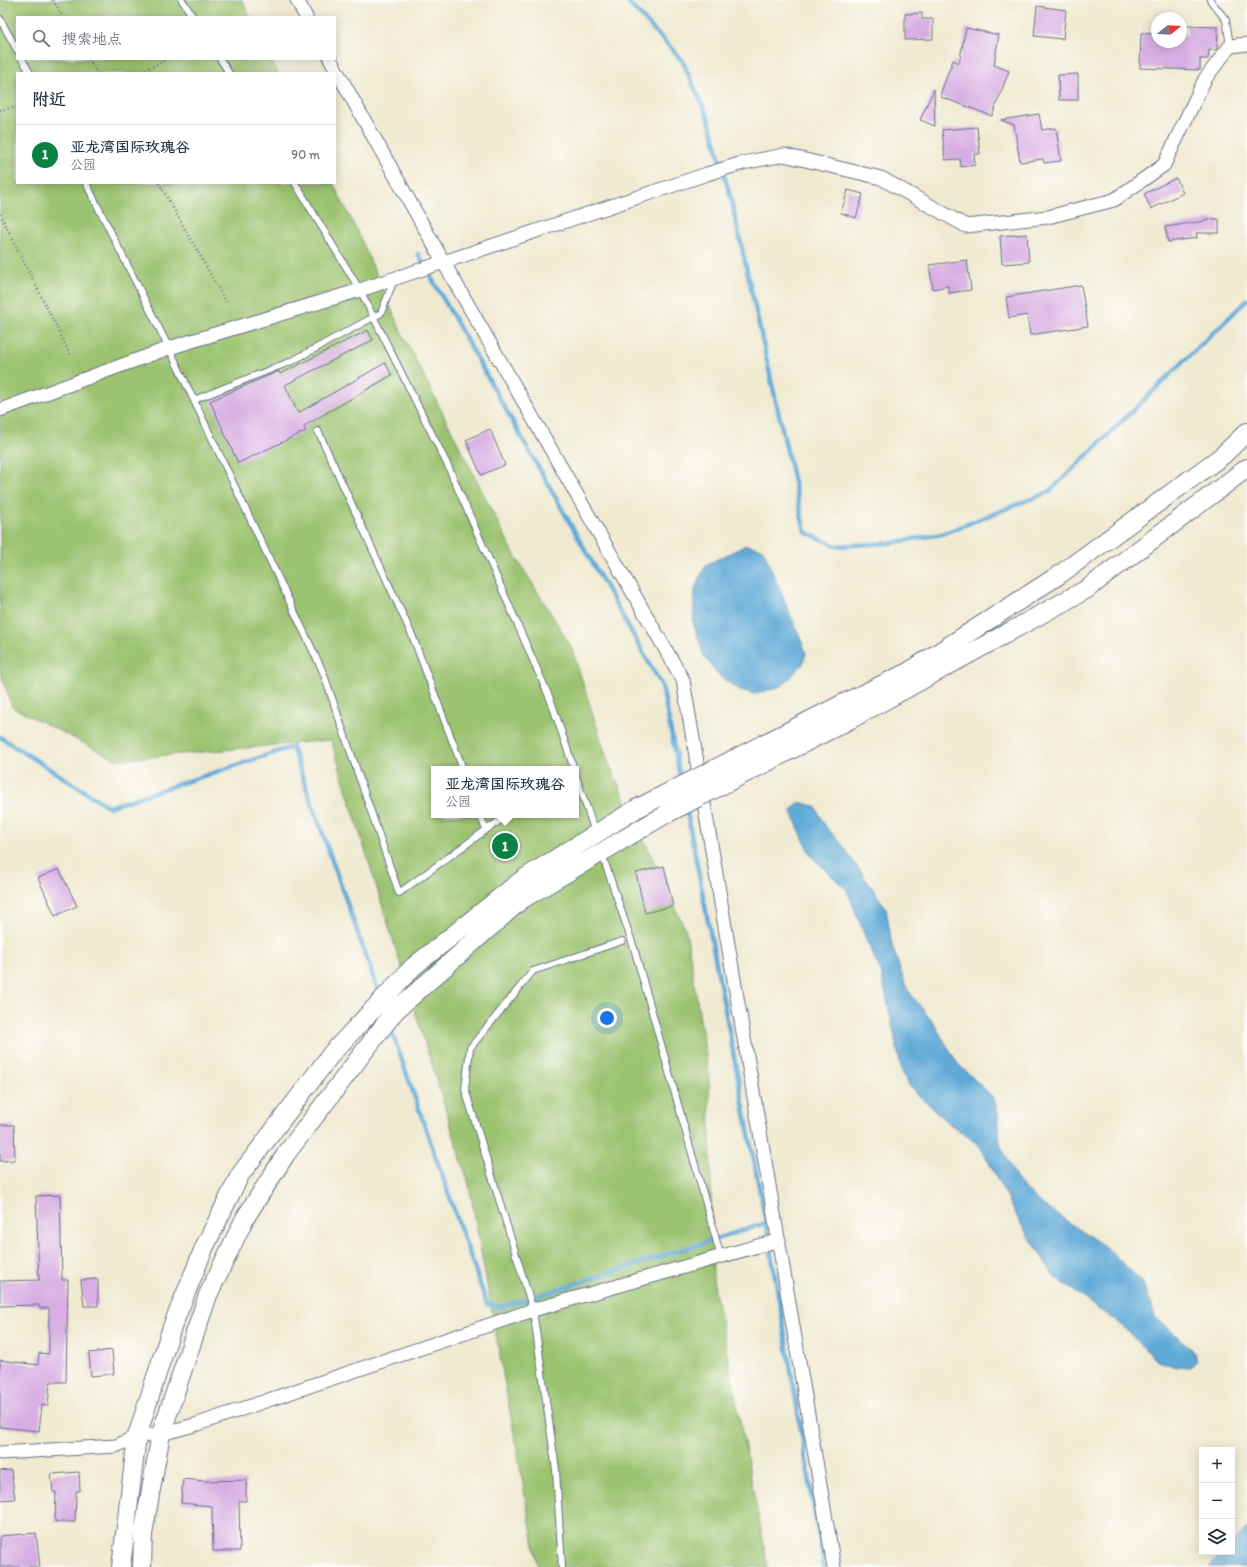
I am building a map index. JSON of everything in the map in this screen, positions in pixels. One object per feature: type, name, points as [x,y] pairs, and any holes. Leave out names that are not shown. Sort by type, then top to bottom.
[{"type":"main road","points":[[142,1567],[143,1534],[161,1434],[208,1295],[245,1218],[286,1154],[395,1011],[521,900],[666,814],[846,711],[1059,575],[1222,456],[1247,432]]},
{"type":"main road","points":[[121,1567],[137,1436],[172,1327],[204,1248],[240,1175],[332,1053],[414,967],[523,879],[636,809],[846,711],[1087,589],[1247,468]]},
{"type":"street","points":[[297,0],[305,16]]},
{"type":"street","points":[[0,410],[169,348],[395,279],[707,174],[743,163],[784,155],[881,178],[966,226],[1048,218],[1114,200],[1164,165],[1205,79],[1230,46],[1247,44]]},
{"type":"street","points":[[331,60],[444,263],[683,680],[834,1567]]},
{"type":"street","points":[[0,1453],[116,1446],[137,1436],[161,1434],[198,1424],[533,1310],[779,1240]]},
{"type":"lane","points":[[182,0],[192,16]]},
{"type":"lane","points":[[1210,0],[1226,20],[1230,46]]},
{"type":"lane","points":[[0,19],[16,48]]},
{"type":"lane","points":[[23,60],[29,72]]},
{"type":"lane","points":[[221,60],[228,72]]},
{"type":"lane","points":[[87,184],[169,348],[323,672],[399,893],[504,818]]},
{"type":"lane","points":[[296,184],[360,290],[451,473],[551,701],[573,766]]},
{"type":"lane","points":[[194,400],[292,361],[381,313],[395,279]]},
{"type":"lane","points":[[318,431],[412,635],[462,766]]},
{"type":"lane","points":[[579,785],[634,948],[721,1257]]},
{"type":"lane","points":[[481,818],[486,830]]},
{"type":"lane","points":[[562,1567],[556,1470],[533,1310],[464,1089],[470,1048],[533,971],[622,941]]},
{"type":"path","points":[[53,0],[62,16]]},
{"type":"path","points":[[90,60],[96,72]]},
{"type":"path","points":[[140,72],[166,60]]},
{"type":"path","points":[[0,110],[16,107]]},
{"type":"path","points":[[160,184],[226,302]]},
{"type":"path","points":[[0,214],[71,356]]},
{"type":"green space","points":[[0,0],[242,0],[250,16],[16,16],[16,60],[272,60],[278,72],[16,72],[16,184],[334,184],[360,237],[400,329],[514,554],[571,646],[608,762],[686,931],[709,1076],[713,1280],[768,1567],[538,1567],[469,1185],[331,740],[117,760],[12,707],[0,671]]},
{"type":"water","points":[[746,545],[763,549],[806,652],[803,664],[782,686],[755,694],[740,690],[722,678],[704,657],[693,622],[695,588],[706,565]]},
{"type":"water","points":[[799,802],[815,806],[826,827],[840,842],[886,908],[892,946],[907,989],[934,1024],[958,1064],[994,1098],[998,1114],[1000,1144],[1018,1182],[1043,1205],[1107,1248],[1143,1283],[1155,1317],[1193,1350],[1196,1361],[1191,1367],[1176,1367],[1156,1360],[1122,1326],[1054,1276],[1021,1224],[980,1146],[946,1121],[910,1087],[902,1072],[881,972],[866,939],[847,890],[811,856],[791,811]]},
{"type":"water","points":[[1247,1528],[1247,1567],[1209,1567],[1221,1555],[1235,1555],[1235,1541]]},
{"type":"building","points":[[1037,6],[1066,10],[1063,39],[1034,36]]},
{"type":"building","points":[[922,13],[922,19],[933,19],[933,39],[905,40],[905,14]]},
{"type":"building","points":[[1187,26],[1218,27],[1217,50],[1209,50],[1208,59],[1200,59],[1200,70],[1140,68],[1141,33],[1151,34],[1151,48],[1187,48]]},
{"type":"building","points":[[966,28],[999,35],[994,65],[1009,71],[992,116],[941,97],[941,92],[953,60],[959,63]]},
{"type":"building","points":[[1078,74],[1078,100],[1059,100],[1058,75]]},
{"type":"building","points":[[934,89],[935,126],[920,120]]},
{"type":"building","points":[[1039,114],[1042,130],[1056,128],[1061,161],[1044,163],[1043,159],[1020,162],[1014,125],[1001,120]]},
{"type":"building","points":[[977,127],[980,154],[974,154],[975,165],[961,167],[960,159],[945,160],[942,130]]},
{"type":"building","points":[[1176,178],[1183,193],[1151,209],[1144,194]]},
{"type":"building","points":[[848,190],[863,194],[856,218],[841,213]]},
{"type":"building","points":[[1205,219],[1219,219],[1219,233],[1196,233],[1197,238],[1168,242],[1165,227],[1205,221]]},
{"type":"building","points":[[1027,234],[1029,262],[1002,264],[1000,236]]},
{"type":"building","points":[[967,260],[971,290],[949,293],[948,286],[933,289],[929,265]]},
{"type":"building","points":[[1081,285],[1088,326],[1030,335],[1027,315],[1009,318],[1006,297]]},
{"type":"building","points":[[368,330],[373,340],[285,385],[298,413],[385,363],[392,375],[304,426],[306,431],[238,463],[210,401],[279,371],[280,374]]},
{"type":"building","points":[[490,429],[505,465],[481,475],[466,440]]},
{"type":"building","points":[[664,866],[673,906],[645,913],[636,873]]},
{"type":"building","points":[[59,869],[77,906],[55,916],[38,878]]},
{"type":"building","points":[[0,1125],[14,1125],[15,1160],[0,1161]]},
{"type":"building","points":[[60,1195],[62,1280],[68,1280],[66,1382],[50,1382],[48,1406],[42,1405],[39,1431],[0,1427],[0,1360],[38,1365],[39,1353],[49,1354],[49,1308],[39,1308],[39,1305],[0,1306],[0,1281],[39,1280],[36,1196]]},
{"type":"building","points":[[98,1279],[98,1306],[84,1306],[81,1280]]},
{"type":"building","points":[[112,1350],[114,1374],[91,1376],[89,1353]]},
{"type":"building","points":[[11,1470],[15,1499],[0,1500],[0,1471]]},
{"type":"building","points":[[79,1472],[80,1491],[76,1491],[75,1522],[55,1522],[56,1492],[53,1492],[51,1474]]},
{"type":"building","points":[[183,1479],[204,1481],[246,1480],[246,1501],[239,1501],[240,1551],[213,1551],[212,1506],[181,1503]]},
{"type":"building","points":[[36,1533],[40,1567],[0,1567],[0,1536]]},
{"type":"waterway","points":[[626,0],[682,60],[709,120],[731,199],[805,532],[836,546],[890,543],[942,534],[1049,492],[1247,300]]},
{"type":"waterway","points":[[418,254],[662,686],[681,782]]},
{"type":"waterway","points":[[0,737],[109,807],[292,747],[380,996]]},
{"type":"waterway","points":[[686,807],[766,1223],[824,1567]]},
{"type":"waterway","points":[[390,1026],[487,1304],[502,1307],[766,1223]]},
{"type":"place","name":"亚龙湾国际玫瑰谷","points":[[505,846]]}]
